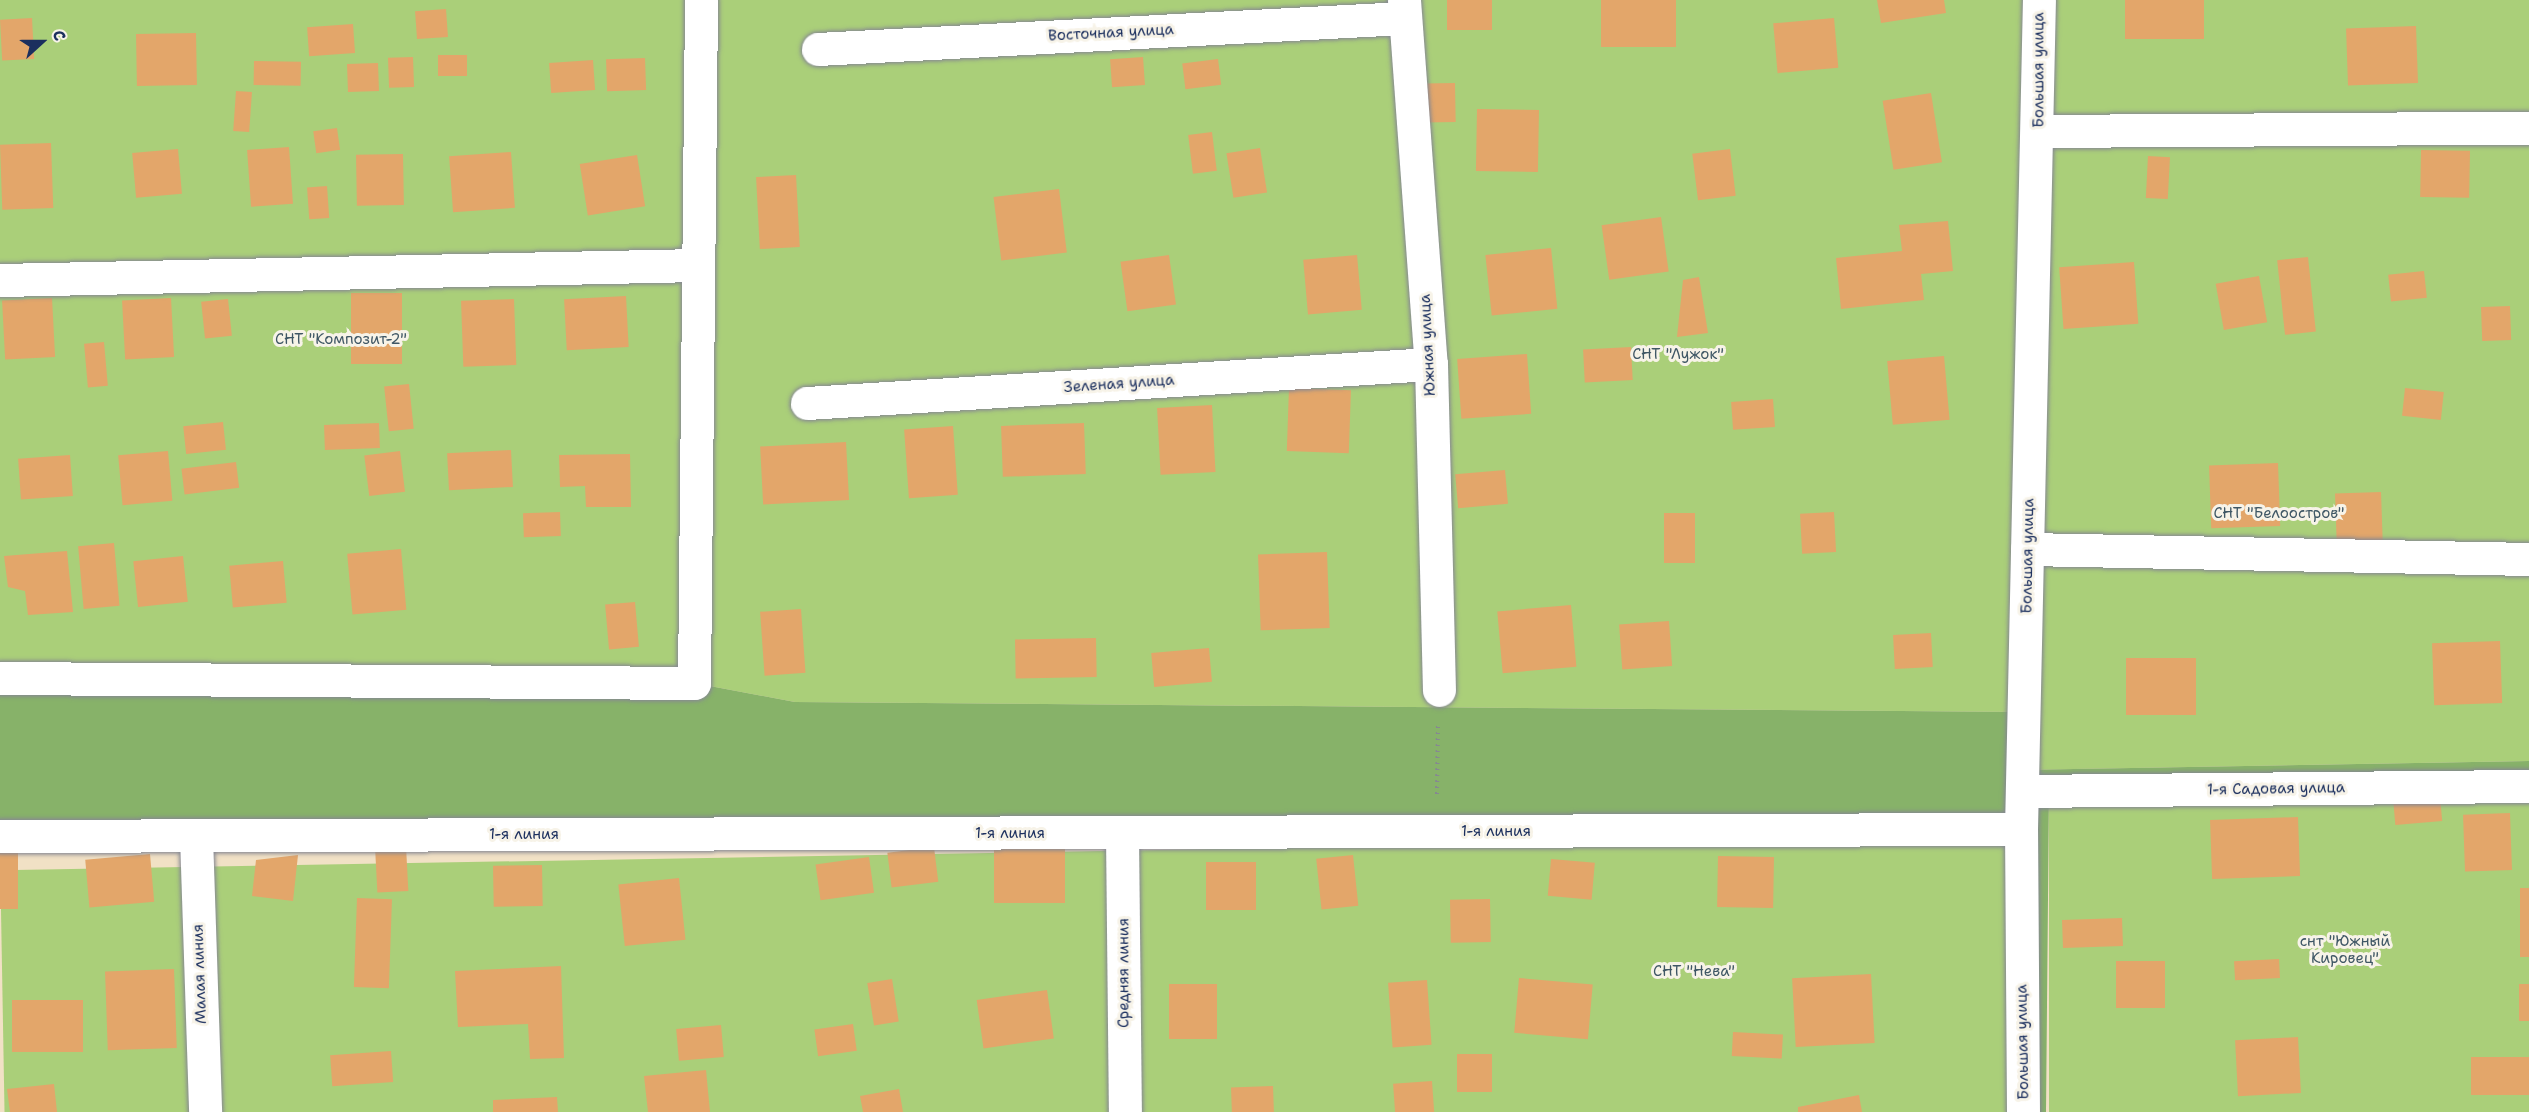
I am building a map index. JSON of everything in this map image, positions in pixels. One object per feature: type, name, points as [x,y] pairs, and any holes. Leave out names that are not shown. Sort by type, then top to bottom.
[{"type":"street","points":[[0,678],[694,683],[696,265],[701,0]]},
{"type":"street","name":"Большая улица","points":[[2023,1112],[2021,829],[2039,131],[2039,0]]},
{"type":"street","name":"Восточная улица","points":[[818,49],[1404,9]]},
{"type":"street","name":"Южная улица","points":[[1404,9],[1431,364],[1439,690]]},
{"type":"street","points":[[2039,131],[2529,128]]},
{"type":"street","points":[[0,280],[696,265]]},
{"type":"street","name":"Зеленая улица","points":[[807,403],[1431,364]]},
{"type":"street","points":[[2028,549],[2529,558]]},
{"type":"street","name":"1-я Садовая улица","points":[[2022,791],[2529,786]]},
{"type":"street","name":"1-я линия","points":[[0,836],[1122,834],[2021,829]]},
{"type":"street","name":"Средняя линия","points":[[1122,834],[1125,1112]]},
{"type":"street","name":"Малая линия","points":[[196,836],[205,1112]]},
{"type":"path","points":[[1436,832],[1439,690]]},
{"type":"green space","points":[[0,0],[2529,0],[2529,761],[2023,770],[2024,712],[795,702],[694,683],[0,678]]},
{"type":"green space","points":[[0,678],[694,683],[795,702],[2024,712],[2023,770],[2529,761],[2529,786],[2049,791],[2046,1112],[2025,1112],[2021,835],[0,836]]},
{"type":"green space","name":"снт \"Южный Кировец\"","points":[[2049,786],[2529,786],[2529,1112],[2049,1112]]},
{"type":"green space","name":"СНТ \"Нева\"","points":[[2021,835],[2026,1112],[5,1112],[0,870]]},
{"type":"building","points":[[1447,0],[1492,0],[1492,30],[1447,30]]},
{"type":"building","points":[[1601,0],[1676,0],[1676,47],[1601,47]]},
{"type":"building","points":[[1877,0],[1944,0],[1946,13],[1881,23]]},
{"type":"building","points":[[2125,0],[2204,0],[2204,39],[2125,39]]},
{"type":"building","points":[[446,9],[448,37],[417,39],[415,11]]},
{"type":"building","points":[[32,18],[34,59],[2,61],[0,20]]},
{"type":"building","points":[[1834,18],[1838,68],[1778,73],[1773,23]]},
{"type":"building","points":[[353,24],[355,53],[309,56],[307,27]]},
{"type":"building","points":[[2416,26],[2418,83],[2348,85],[2346,28]]},
{"type":"building","points":[[196,33],[197,85],[137,86],[136,34]]},
{"type":"building","points":[[438,55],[467,55],[467,76],[438,76]]},
{"type":"building","points":[[413,57],[414,87],[389,88],[388,58]]},
{"type":"building","points":[[1143,57],[1145,85],[1112,87],[1110,59]]},
{"type":"building","points":[[645,58],[646,90],[607,91],[606,59]]},
{"type":"building","points":[[1218,59],[1221,85],[1185,89],[1182,63]]},
{"type":"building","points":[[593,60],[595,90],[551,93],[549,63]]},
{"type":"building","points":[[254,61],[301,62],[301,86],[254,85]]},
{"type":"building","points":[[378,63],[379,91],[348,92],[347,64]]},
{"type":"building","points":[[1455,83],[1456,122],[1425,123],[1424,84]]},
{"type":"building","points":[[236,91],[252,92],[249,132],[233,131]]},
{"type":"building","points":[[1931,93],[1942,162],[1894,170],[1883,101]]},
{"type":"building","points":[[1477,109],[1539,110],[1538,172],[1476,171]]},
{"type":"building","points":[[337,128],[340,150],[316,153],[313,131]]},
{"type":"building","points":[[1212,132],[1217,171],[1193,174],[1188,135]]},
{"type":"building","points":[[51,143],[53,208],[2,210],[0,145]]},
{"type":"building","points":[[289,147],[293,204],[251,207],[247,150]]},
{"type":"building","points":[[1260,148],[1267,192],[1233,198],[1226,153]]},
{"type":"building","points":[[178,149],[182,194],[136,198],[132,153]]},
{"type":"building","points":[[1730,149],[1736,196],[1698,200],[1692,154]]},
{"type":"building","points":[[2421,150],[2470,151],[2469,198],[2420,197]]},
{"type":"building","points":[[511,152],[515,208],[453,212],[449,156]]},
{"type":"building","points":[[403,154],[404,205],[357,206],[356,155]]},
{"type":"building","points":[[637,155],[645,206],[588,215],[580,164]]},
{"type":"building","points":[[2148,156],[2170,157],[2168,199],[2146,198]]},
{"type":"building","points":[[796,175],[800,247],[760,249],[756,177]]},
{"type":"building","points":[[327,186],[329,218],[309,219],[307,187]]},
{"type":"building","points":[[1059,189],[1067,253],[1001,261],[993,197]]},
{"type":"building","points":[[1661,217],[1669,271],[1609,280],[1602,225]]},
{"type":"building","points":[[1948,221],[1953,271],[1921,274],[1924,300],[1841,309],[1836,258],[1902,251],[1899,225]]},
{"type":"building","points":[[1551,248],[1557,309],[1492,316],[1485,255]]},
{"type":"building","points":[[1169,255],[1176,305],[1127,311],[1120,262]]},
{"type":"building","points":[[1357,255],[1362,310],[1308,314],[1303,260]]},
{"type":"building","points":[[2308,257],[2316,332],[2285,335],[2277,260]]},
{"type":"building","points":[[2134,262],[2138,324],[2064,329],[2059,267]]},
{"type":"building","points":[[2424,271],[2427,298],[2391,302],[2388,275]]},
{"type":"building","points":[[2259,276],[2267,322],[2224,330],[2216,284]]},
{"type":"building","points":[[1699,277],[1708,333],[1677,337],[1683,280]]},
{"type":"building","points":[[351,293],[402,293],[402,364],[351,364]]},
{"type":"building","points":[[626,296],[629,347],[567,350],[564,299]]},
{"type":"building","points":[[52,298],[55,357],[5,360],[2,301]]},
{"type":"building","points":[[171,298],[174,357],[125,359],[122,301]]},
{"type":"building","points":[[228,299],[232,336],[205,339],[201,302]]},
{"type":"building","points":[[514,299],[516,365],[463,367],[461,301]]},
{"type":"building","points":[[2510,306],[2511,340],[2482,341],[2481,307]]},
{"type":"building","points":[[104,342],[108,386],[88,388],[84,344]]},
{"type":"building","points":[[1631,347],[1633,380],[1585,382],[1583,350]]},
{"type":"building","points":[[1527,354],[1531,414],[1461,419],[1457,359]]},
{"type":"building","points":[[1944,356],[1950,420],[1893,425],[1887,361]]},
{"type":"building","points":[[409,384],[414,429],[389,431],[384,387]]},
{"type":"building","points":[[1289,388],[1351,390],[1349,453],[1287,451]]},
{"type":"building","points":[[2405,388],[2444,392],[2441,420],[2402,416]]},
{"type":"building","points":[[1773,399],[1775,427],[1733,430],[1731,402]]},
{"type":"building","points":[[1212,405],[1216,472],[1161,475],[1157,408]]},
{"type":"building","points":[[223,422],[226,450],[186,454],[183,426]]},
{"type":"building","points":[[379,423],[380,448],[325,450],[324,425]]},
{"type":"building","points":[[1084,423],[1086,474],[1003,477],[1001,426]]},
{"type":"building","points":[[953,426],[958,495],[909,498],[904,429]]},
{"type":"building","points":[[846,442],[849,500],[763,504],[760,447]]},
{"type":"building","points":[[511,450],[513,487],[449,490],[447,453]]},
{"type":"building","points":[[168,451],[172,501],[123,505],[118,455]]},
{"type":"building","points":[[400,451],[405,492],[369,496],[364,455]]},
{"type":"building","points":[[630,454],[631,507],[586,507],[585,486],[560,487],[559,455]]},
{"type":"building","points":[[70,455],[73,496],[21,500],[18,459]]},
{"type":"building","points":[[236,462],[239,488],[185,495],[181,469]]},
{"type":"building","points":[[2278,463],[2280,526],[2211,528],[2209,465]]},
{"type":"building","points":[[1505,470],[1508,504],[1458,508],[1455,474]]},
{"type":"building","points":[[2381,492],[2383,541],[2337,543],[2335,494]]},
{"type":"building","points":[[560,512],[561,536],[524,537],[523,513]]},
{"type":"building","points":[[1834,512],[1836,552],[1802,554],[1800,514]]},
{"type":"building","points":[[1664,513],[1695,513],[1695,563],[1664,563]]},
{"type":"building","points":[[114,543],[119,606],[84,609],[78,546]]},
{"type":"building","points":[[401,549],[406,610],[353,614],[347,554]]},
{"type":"building","points":[[67,551],[73,612],[28,615],[25,591],[8,587],[4,556]]},
{"type":"building","points":[[1327,552],[1330,628],[1261,630],[1258,554]]},
{"type":"building","points":[[183,556],[188,602],[138,607],[133,561]]},
{"type":"building","points":[[283,561],[287,603],[233,608],[229,566]]},
{"type":"building","points":[[635,602],[639,647],[609,649],[605,605]]},
{"type":"building","points":[[1571,605],[1576,667],[1503,673],[1497,611]]},
{"type":"building","points":[[801,609],[805,673],[765,676],[760,612]]},
{"type":"building","points":[[1669,621],[1672,666],[1622,669],[1619,624]]},
{"type":"building","points":[[1931,633],[1933,667],[1895,669],[1893,635]]},
{"type":"building","points":[[1096,638],[1097,677],[1016,678],[1015,639]]},
{"type":"building","points":[[2500,641],[2502,703],[2434,705],[2432,643]]},
{"type":"building","points":[[1209,648],[1212,682],[1154,687],[1151,653]]},
{"type":"building","points":[[2126,658],[2196,658],[2196,715],[2126,715]]},
{"type":"building","points":[[2440,796],[2442,821],[2395,825],[2393,800]]},
{"type":"building","points":[[2510,813],[2512,870],[2465,872],[2463,815]]},
{"type":"building","points":[[2298,817],[2300,876],[2212,879],[2210,820]]},
{"type":"building","points":[[406,846],[408,891],[377,893],[375,848]]},
{"type":"building","points":[[934,847],[938,882],[892,887],[887,853]]},
{"type":"building","points":[[994,849],[1065,849],[1065,903],[994,903]]},
{"type":"building","points":[[0,852],[18,852],[18,909],[0,909]]},
{"type":"building","points":[[150,854],[154,902],[89,907],[85,860]]},
{"type":"building","points":[[298,855],[293,901],[252,896],[256,860]]},
{"type":"building","points":[[1353,855],[1358,906],[1322,910],[1316,859]]},
{"type":"building","points":[[1718,856],[1774,857],[1773,908],[1717,907]]},
{"type":"building","points":[[869,857],[874,893],[821,900],[816,865]]},
{"type":"building","points":[[1551,859],[1595,863],[1592,900],[1548,896]]},
{"type":"building","points":[[1206,862],[1256,862],[1256,910],[1206,910]]},
{"type":"building","points":[[542,865],[543,906],[494,907],[493,866]]},
{"type":"building","points":[[679,878],[685,940],[625,946],[618,884]]},
{"type":"building","points":[[2520,888],[2529,888],[2529,957],[2520,957]]},
{"type":"building","points":[[357,898],[392,899],[389,988],[354,987]]},
{"type":"building","points":[[1490,899],[1491,942],[1451,943],[1450,900]]},
{"type":"building","points":[[2122,918],[2123,946],[2063,948],[2062,920]]},
{"type":"building","points":[[2279,959],[2280,978],[2235,980],[2234,961]]},
{"type":"building","points":[[2116,961],[2165,961],[2165,1008],[2116,1008]]},
{"type":"building","points":[[561,966],[564,1058],[530,1059],[528,1024],[458,1027],[455,971]]},
{"type":"building","points":[[174,969],[177,1048],[108,1050],[105,971]]},
{"type":"building","points":[[1871,974],[1875,1043],[1796,1047],[1792,978]]},
{"type":"building","points":[[1519,978],[1593,984],[1588,1039],[1514,1033]]},
{"type":"building","points":[[892,979],[899,1021],[874,1025],[867,983]]},
{"type":"building","points":[[1427,980],[1432,1045],[1393,1048],[1388,983]]},
{"type":"building","points":[[1169,984],[1217,984],[1217,1039],[1169,1039]]},
{"type":"building","points":[[2519,984],[2529,984],[2529,1021],[2519,1021]]},
{"type":"building","points":[[1047,990],[1054,1039],[984,1048],[977,1000]]},
{"type":"building","points":[[12,1000],[83,1000],[83,1052],[12,1052]]},
{"type":"building","points":[[853,1024],[857,1051],[818,1056],[814,1029]]},
{"type":"building","points":[[721,1025],[724,1057],[679,1061],[676,1029]]},
{"type":"building","points":[[1733,1032],[1783,1035],[1782,1059],[1732,1056]]},
{"type":"building","points":[[2298,1037],[2301,1093],[2238,1096],[2235,1040]]},
{"type":"building","points":[[391,1051],[393,1082],[332,1086],[330,1055]]},
{"type":"building","points":[[1457,1054],[1492,1054],[1492,1092],[1457,1092]]},
{"type":"building","points":[[2471,1057],[2529,1057],[2529,1095],[2471,1095]]},
{"type":"building","points":[[706,1070],[710,1112],[648,1112],[644,1076]]},
{"type":"building","points":[[1432,1081],[1434,1112],[1395,1112],[1393,1084]]},
{"type":"building","points":[[54,1084],[57,1112],[10,1112],[7,1089]]},
{"type":"building","points":[[1273,1086],[1274,1112],[1232,1112],[1231,1087]]},
{"type":"building","points":[[899,1089],[903,1112],[863,1112],[860,1096]]},
{"type":"building","points":[[1859,1095],[1862,1112],[1798,1112],[1798,1107]]},
{"type":"building","points":[[557,1097],[558,1112],[493,1112],[493,1100]]},
{"type":"park label","name":"СНТ \"Композит-2\"","points":[[341,340]]},
{"type":"park label","name":"СНТ \"Лужок\"","points":[[1678,355]]},
{"type":"park label","name":"СНТ \"Белоостров\"","points":[[2279,514]]}]
